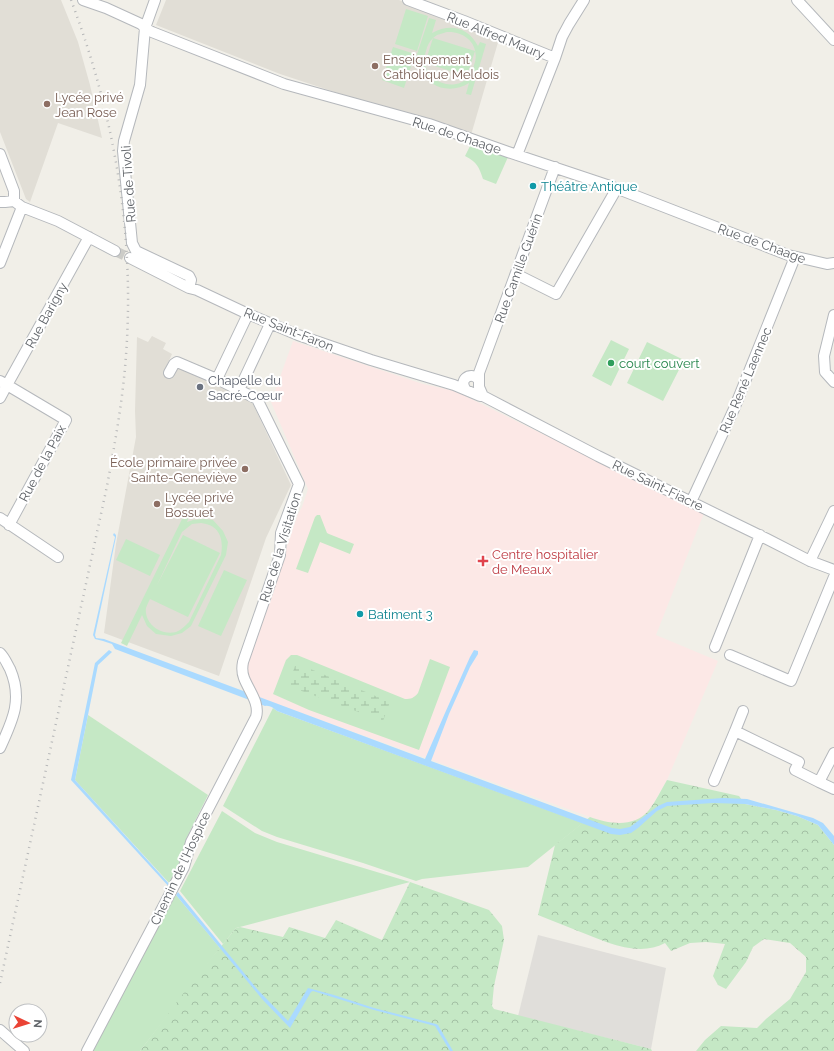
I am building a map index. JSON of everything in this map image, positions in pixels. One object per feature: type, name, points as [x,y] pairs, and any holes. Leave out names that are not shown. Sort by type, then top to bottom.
[{"type":"street","name":"Rue de Chaage","points":[[83,0],[106,8],[141,24],[152,32],[284,84],[429,124],[617,188],[788,255],[827,264],[834,263]]},
{"type":"street","name":"Rue de Tivoli","points":[[155,0],[145,28],[140,85],[124,141],[123,151],[132,243],[136,251],[190,276],[191,280],[189,288]]},
{"type":"street","name":"Rue Alfred Maury","points":[[408,0],[555,58],[517,155]]},
{"type":"street","points":[[555,58],[562,37],[584,0]]},
{"type":"street","points":[[797,0],[834,40]]},
{"type":"street","points":[[0,154],[18,204],[0,263]]},
{"type":"street","name":"Rue Camille Guérin","points":[[473,386],[555,167]]},
{"type":"street","points":[[516,274],[556,294],[617,188]]},
{"type":"street","points":[[0,202],[18,204],[58,221],[115,251]]},
{"type":"street","name":"Rue Barigny","points":[[0,398],[4,383],[89,237]]},
{"type":"street","name":"Rue René Laennec","points":[[691,502],[734,409],[795,257]]},
{"type":"street","name":"Rue Saint-Faron","points":[[130,258],[189,288],[197,290],[270,324],[339,349],[454,385],[459,384],[473,386]]},
{"type":"street","points":[[217,379],[248,314]]},
{"type":"street","points":[[834,315],[824,356],[825,372],[834,382]]},
{"type":"street","points":[[239,390],[270,324]]},
{"type":"street","name":"Rue de la Visitation","points":[[169,373],[174,364],[177,362],[217,379],[257,399],[299,484],[281,534],[280,555],[243,662],[244,678],[256,706]]},
{"type":"street","name":"Rue de la Paix","points":[[4,383],[66,420],[10,525]]},
{"type":"street","name":"Rue Saint-Fiacre","points":[[473,386],[598,456],[810,561],[834,570]]},
{"type":"street","points":[[810,561],[834,512]]},
{"type":"street","points":[[0,518],[58,557]]},
{"type":"street","points":[[715,647],[760,536]]},
{"type":"street","points":[[730,656],[791,681],[834,577]]},
{"type":"street","points":[[0,653],[13,676],[17,697],[13,717],[0,748]]},
{"type":"street","name":"Chemin de l'Hospice","points":[[87,1051],[184,867],[191,842],[256,717],[256,706]]},
{"type":"street","points":[[714,781],[743,711]]},
{"type":"street","points":[[735,731],[799,762],[795,770],[834,789]]},
{"type":"street","points":[[819,782],[834,753]]},
{"type":"street","points":[[1,1030],[24,1051]]},
{"type":"shaded area","name":"Lycée privé Jean Rose","points":[[0,0],[61,0],[78,42],[90,85],[102,138],[58,123],[30,202],[26,199],[0,132]]},
{"type":"shaded area","name":"Enseignement Catholique Meldois","points":[[166,0],[399,0],[499,39],[471,135],[280,74],[156,25]]},
{"type":"shaded area","name":"Lycée privé Bossuet","points":[[152,336],[166,343],[163,349],[172,354],[167,365],[175,368],[180,366],[252,402],[291,485],[266,538],[219,676],[104,633],[116,544],[136,437],[135,411],[137,337],[148,342]]},
{"type":"shaded area","name":"Centre hospitalier de Meaux","points":[[293,341],[423,384],[455,391],[704,513],[656,635],[718,661],[667,780],[649,811],[636,821],[618,824],[604,822],[257,697],[245,667],[308,489],[271,402]]},
{"type":"shaded area","points":[[538,935],[666,968],[651,1049],[518,1016]]},
{"type":"green space","points":[[406,9],[428,16],[417,51],[395,44]]},
{"type":"green space","points":[[429,18],[436,20],[432,33],[445,28],[458,29],[469,35],[478,46],[480,42],[486,44],[471,95],[466,94],[469,83],[455,88],[441,88],[429,81],[420,68],[413,66]],"holes":[[[447,32],[454,32],[466,37],[474,46],[476,58],[470,76],[463,82],[446,84],[438,81],[431,76],[425,61],[428,44],[437,35]]]},
{"type":"green space","points":[[433,38],[475,51],[467,76],[425,63]]},
{"type":"green space","points":[[393,47],[415,54],[404,88],[382,80]]},
{"type":"green space","points":[[471,144],[508,157],[496,184],[483,179],[477,165],[465,156]]},
{"type":"green space","name":"court couvert","points":[[611,340],[629,349],[611,386],[592,376]]},
{"type":"green space","points":[[647,342],[684,360],[663,401],[627,383]]},
{"type":"green space","points":[[184,515],[189,517],[187,522],[204,519],[213,520],[223,531],[228,542],[226,555],[191,626],[182,633],[171,636],[156,634],[147,626],[142,615],[127,646],[121,643]],"holes":[[[192,524],[207,524],[212,526],[219,533],[222,543],[221,555],[189,622],[176,632],[170,633],[159,630],[151,624],[146,614],[146,608],[150,599],[188,617],[220,553],[183,535],[157,585],[182,532]]]},
{"type":"green space","points":[[317,515],[320,515],[327,533],[354,544],[350,554],[320,542],[308,573],[296,569]]},
{"type":"green space","points":[[126,539],[160,555],[150,576],[116,560]]},
{"type":"green space","points":[[224,570],[247,580],[221,636],[198,626]]},
{"type":"green space","points":[[291,655],[297,655],[405,699],[412,698],[418,693],[430,659],[450,667],[419,750],[309,710],[273,694],[286,660]]},
{"type":"green space","points":[[296,663],[390,702],[383,721],[288,686]]},
{"type":"green space","points":[[273,708],[277,711],[583,823],[528,867],[422,879],[416,881],[277,837],[262,831],[223,806]]},
{"type":"green space","points":[[88,715],[208,795],[187,837],[179,863],[170,884],[75,780]]},
{"type":"green space","points":[[667,780],[739,796],[745,804],[797,816],[818,825],[834,845],[834,1051],[696,1051],[705,1040],[721,1026],[757,1028],[790,999],[806,972],[806,957],[790,943],[764,939],[753,947],[746,962],[726,989],[718,985],[713,976],[725,944],[706,942],[690,943],[671,951],[665,943],[644,949],[632,948],[610,943],[538,915],[555,845],[590,817],[613,823],[637,820],[649,810]]},
{"type":"green space","points":[[222,811],[255,833],[277,842],[410,882],[236,928],[223,944],[180,891]]},
{"type":"green space","points":[[410,882],[489,910],[502,926],[504,940],[494,986],[492,1006],[494,1009],[651,1049],[652,1051],[140,1051],[192,982],[236,928],[240,927],[283,937],[289,927],[325,938],[336,920],[382,940]]},
{"type":"green space","points":[[176,895],[220,948],[140,1051],[93,1051],[154,932]]},
{"type":"water","points":[[114,533],[116,537],[95,635],[96,638],[104,639],[425,759],[470,657],[474,650],[478,651],[478,654],[470,667],[449,714],[431,761],[612,828],[620,829],[630,827],[658,806],[667,802],[723,798],[747,799],[813,818],[823,823],[834,836],[834,845],[818,825],[797,816],[745,804],[713,803],[667,806],[657,811],[631,833],[620,835],[611,834],[277,711],[270,706],[265,706],[115,649],[112,644],[95,639],[93,635],[115,537],[113,535]]},
{"type":"water","points":[[109,650],[112,652],[98,665],[75,780],[172,887],[171,889],[71,780],[95,663]]},
{"type":"water","points":[[178,892],[257,989],[288,1021],[308,988],[374,1008],[436,1024],[453,1051],[450,1051],[435,1026],[374,1010],[313,991],[290,1028],[262,999],[176,895]]},
{"type":"tunnel","points":[[115,251],[130,258]]},
{"type":"railway","points":[[0,983],[107,486],[116,437],[125,371],[128,309],[127,264],[124,219],[118,174],[110,130],[99,86],[71,0]]},
{"type":"place","name":"Enseignement Catholique Meldois","points":[[375,66]]},
{"type":"place","name":"Lycée privé Jean Rose","points":[[47,104]]},
{"type":"place","name":"Théâtre Antique","points":[[533,186]]},
{"type":"place","name":"court couvert","points":[[611,363]]},
{"type":"place","name":"Chapelle du Sacré-Cœur","points":[[200,387]]},
{"type":"place","name":"École primaire privée Sainte-Geneviève","points":[[245,469]]},
{"type":"place","name":"Lycée privé Bossuet","points":[[157,504]]},
{"type":"place","name":"Centre hospitalier de Meaux","points":[[483,561]]},
{"type":"place","name":"Batiment 3","points":[[360,614]]}]
